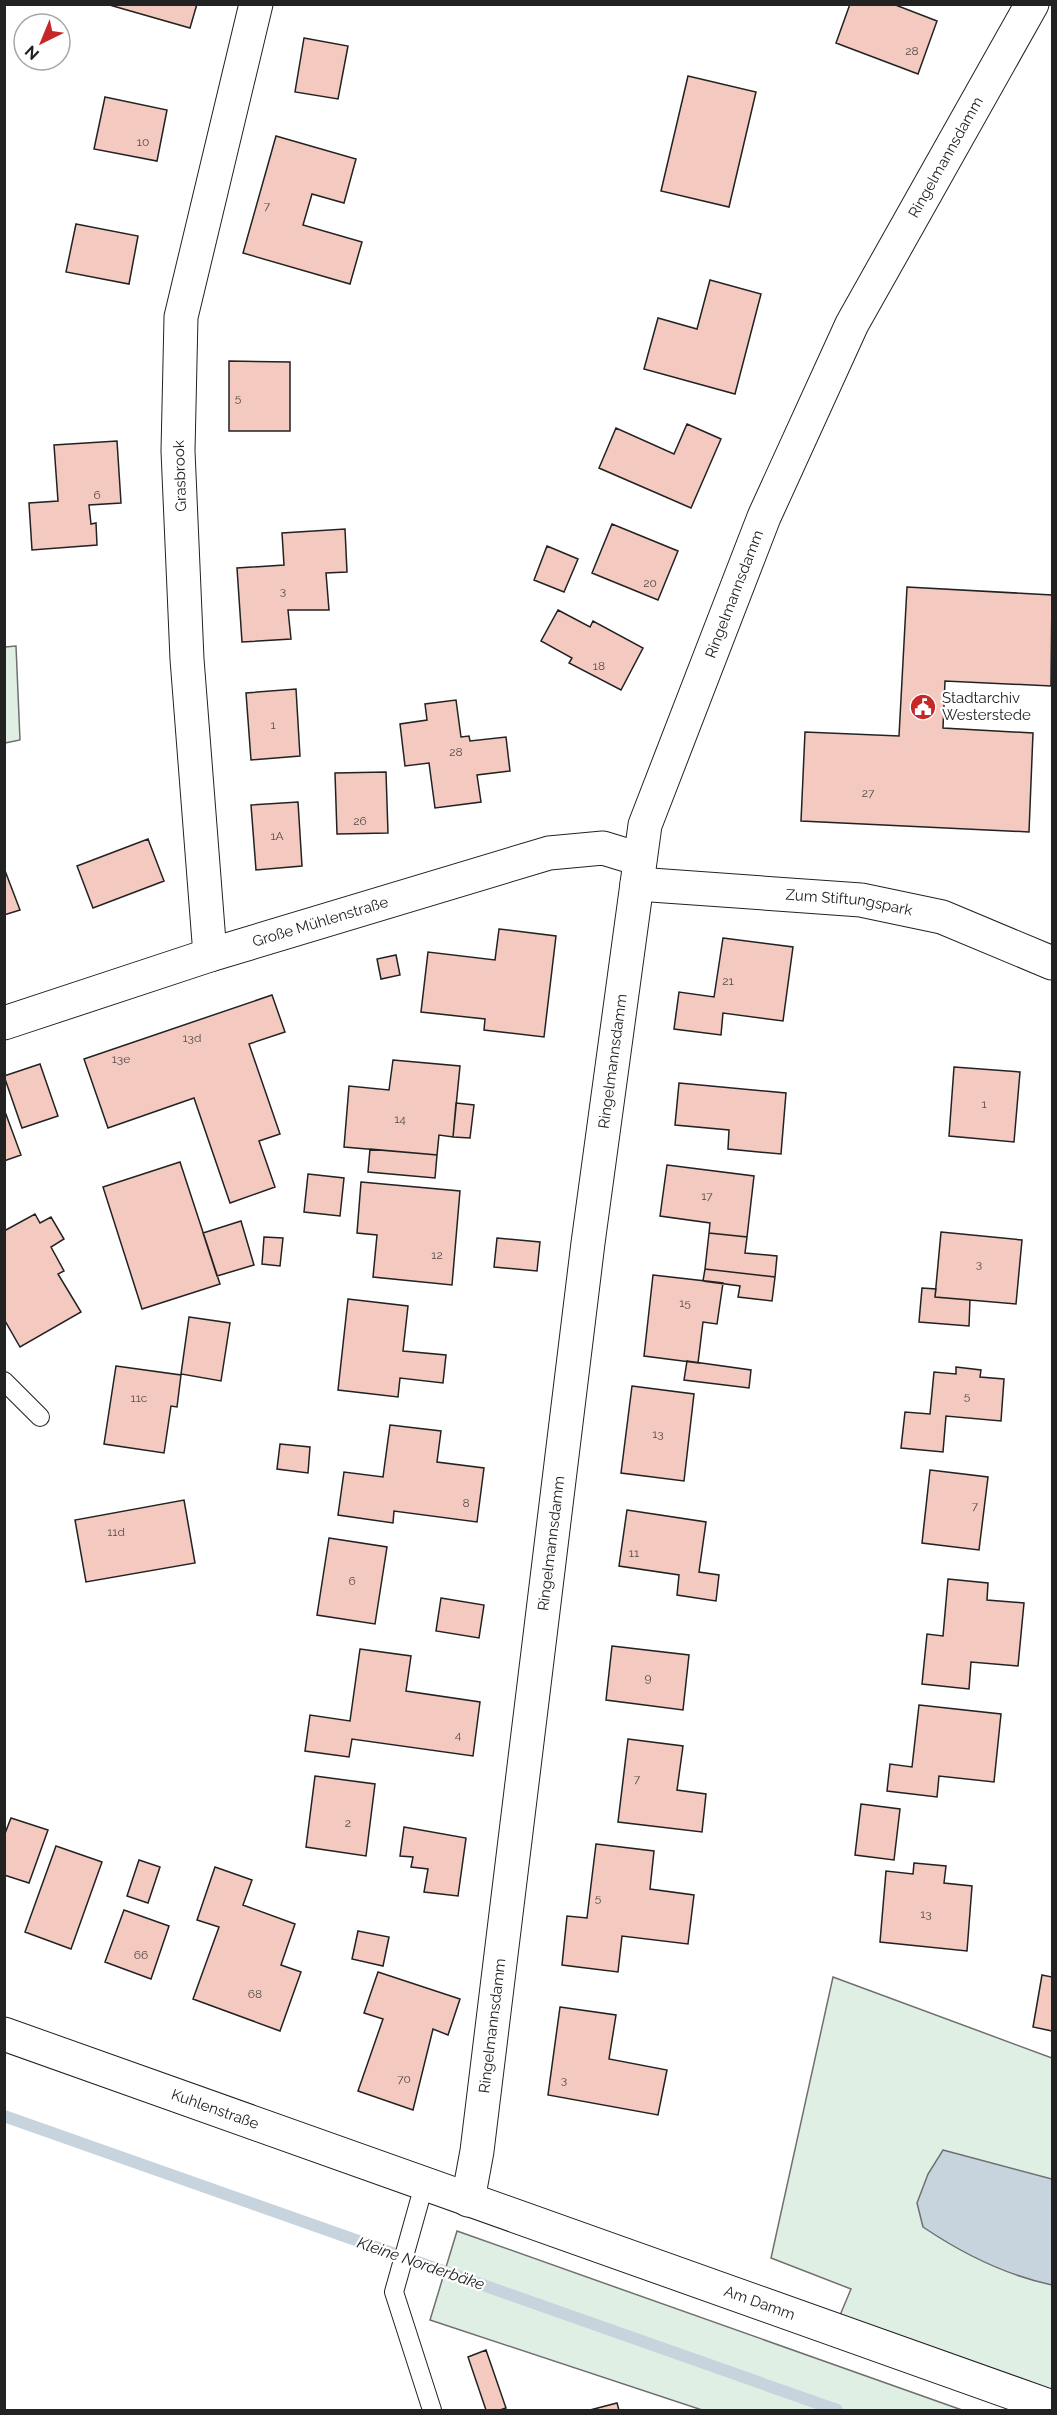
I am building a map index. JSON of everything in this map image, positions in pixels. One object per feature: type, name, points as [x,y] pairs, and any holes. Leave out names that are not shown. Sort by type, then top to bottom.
[{"type":"street","name":"Grasbrook","points":[[210,955],[187,659],[178,451],[182,317],[256,4]]},
{"type":"street","name":"Ringelmannsdamm","points":[[468,2200],[475,2161],[587,1255],[645,825],[764,517],[852,324],[1032,4]]},
{"type":"street","name":"Große Mühlenstraße","points":[[4,1023],[210,955],[549,853],[603,848],[638,872]]},
{"type":"street","name":"Zum Stiftungspark","points":[[638,872],[861,900],[942,917],[1053,963]]},
{"type":"street","name":"Kuhlenstraße","points":[[4,2034],[468,2200]]},
{"type":"street","name":"Am Damm","points":[[468,2200],[1053,2408]]},
{"type":"lane","points":[[4,1381],[40,1417]]},
{"type":"lane","points":[[424,2185],[394,2292],[432,2410]]},
{"type":"green space","points":[[16,646],[20,740],[5,743],[5,647]]},
{"type":"green space","points":[[833,1977],[1052,2058],[1052,2396],[838,2320],[851,2289],[771,2258]]},
{"type":"green space","points":[[457,2231],[962,2410],[702,2410],[430,2320]]},
{"type":"shaded area","points":[[943,2150],[1052,2179],[1052,2285],[1018,2276],[985,2262],[923,2227],[917,2203],[928,2174]]},
{"type":"building","points":[[106,4],[197,4],[190,28]]},
{"type":"building","points":[[850,4],[893,4],[937,21],[918,74],[836,43]]},
{"type":"building","points":[[304,38],[348,46],[338,99],[295,92]]},
{"type":"building","points":[[688,76],[756,92],[729,207],[661,191]]},
{"type":"building","points":[[105,97],[167,110],[157,161],[94,149]]},
{"type":"building","points":[[276,136],[356,159],[344,203],[312,194],[303,225],[362,242],[350,284],[243,253]]},
{"type":"building","points":[[76,224],[138,236],[129,284],[66,272]]},
{"type":"building","points":[[710,280],[761,294],[735,394],[644,369],[658,318],[697,329]]},
{"type":"building","points":[[229,361],[290,362],[290,431],[229,431]]},
{"type":"building","points":[[687,424],[721,439],[691,508],[599,468],[616,428],[674,454]]},
{"type":"building","points":[[117,441],[121,503],[89,505],[91,524],[96,523],[97,545],[32,550],[29,503],[58,501],[54,445]]},
{"type":"building","points":[[612,524],[678,551],[658,600],[592,573]]},
{"type":"building","points":[[345,529],[347,572],[326,573],[329,610],[288,610],[291,639],[242,642],[237,568],[284,565],[282,533]]},
{"type":"building","points":[[547,546],[578,559],[564,592],[534,580]]},
{"type":"building","name":"Stadtarchiv Westerstede","points":[[907,587],[1052,595],[1051,686],[945,681],[943,728],[1033,733],[1029,832],[801,821],[805,732],[899,736]]},
{"type":"building","points":[[558,610],[590,627],[593,621],[643,648],[621,690],[569,663],[572,658],[541,641]]},
{"type":"building","points":[[296,689],[300,756],[251,760],[246,693]]},
{"type":"building","points":[[456,700],[461,737],[469,736],[470,741],[506,737],[510,771],[477,775],[481,802],[435,808],[429,763],[405,766],[400,724],[427,720],[425,704]]},
{"type":"building","points":[[386,772],[388,833],[337,834],[335,773]]},
{"type":"building","points":[[298,802],[302,866],[256,870],[251,805]]},
{"type":"building","points":[[148,839],[164,881],[93,908],[77,866]]},
{"type":"building","points":[[4,868],[20,910],[4,915]]},
{"type":"building","points":[[499,929],[556,936],[544,1037],[484,1030],[485,1019],[421,1012],[428,952],[495,960]]},
{"type":"building","points":[[723,938],[793,947],[783,1021],[723,1013],[721,1035],[674,1029],[679,992],[714,997]]},
{"type":"building","points":[[396,955],[400,975],[381,979],[377,959]]},
{"type":"building","points":[[272,995],[285,1032],[249,1044],[280,1134],[259,1141],[275,1187],[230,1203],[194,1098],[108,1128],[84,1059]]},
{"type":"building","points":[[393,1060],[460,1066],[453,1137],[439,1135],[437,1155],[344,1147],[349,1086],[389,1090]]},
{"type":"building","points":[[40,1064],[58,1116],[22,1128],[4,1076]]},
{"type":"building","points":[[954,1067],[1020,1072],[1014,1142],[949,1136]]},
{"type":"building","points":[[679,1083],[786,1093],[781,1154],[728,1149],[729,1130],[675,1125]]},
{"type":"building","points":[[456,1103],[474,1105],[470,1138],[453,1137]]},
{"type":"building","points":[[4,1109],[21,1155],[4,1161]]},
{"type":"building","points":[[370,1149],[437,1155],[435,1178],[368,1172]]},
{"type":"building","points":[[180,1162],[220,1284],[142,1309],[103,1187]]},
{"type":"building","points":[[667,1165],[754,1176],[747,1237],[709,1233],[710,1223],[660,1216]]},
{"type":"building","points":[[308,1174],[344,1178],[340,1216],[304,1212]]},
{"type":"building","points":[[361,1182],[460,1191],[452,1285],[373,1277],[377,1235],[357,1233]]},
{"type":"building","points":[[35,1214],[40,1223],[51,1217],[64,1239],[51,1247],[64,1271],[58,1274],[81,1312],[20,1347],[4,1319],[4,1231]]},
{"type":"building","points":[[241,1221],[254,1265],[217,1276],[203,1233]]},
{"type":"building","points":[[941,1232],[1022,1240],[1016,1304],[935,1297]]},
{"type":"building","points":[[709,1233],[747,1237],[745,1253],[777,1256],[775,1277],[705,1269]]},
{"type":"building","points":[[264,1237],[283,1238],[280,1266],[262,1264]]},
{"type":"building","points":[[497,1238],[540,1242],[537,1271],[494,1267]]},
{"type":"building","points":[[705,1269],[775,1277],[772,1301],[738,1297],[740,1286],[703,1281]]},
{"type":"building","points":[[653,1275],[723,1283],[717,1324],[703,1322],[698,1363],[644,1356]]},
{"type":"building","points":[[922,1288],[936,1289],[935,1297],[970,1300],[969,1326],[919,1322]]},
{"type":"building","points":[[348,1299],[408,1306],[403,1351],[446,1355],[443,1383],[400,1378],[398,1397],[338,1390]]},
{"type":"building","points":[[189,1317],[230,1323],[221,1381],[181,1374]]},
{"type":"building","points":[[687,1361],[751,1370],[749,1388],[684,1380]]},
{"type":"building","points":[[116,1366],[181,1375],[177,1407],[171,1406],[164,1453],[104,1444]]},
{"type":"building","points":[[956,1367],[981,1370],[980,1377],[1004,1379],[1001,1421],[946,1416],[943,1452],[901,1448],[905,1412],[930,1414],[934,1372],[956,1374]]},
{"type":"building","points":[[632,1386],[694,1394],[684,1481],[621,1473]]},
{"type":"building","points":[[390,1425],[441,1431],[437,1462],[484,1468],[477,1522],[394,1511],[393,1523],[338,1515],[344,1472],[383,1477]]},
{"type":"building","points":[[280,1444],[310,1447],[308,1473],[277,1469]]},
{"type":"building","points":[[930,1470],[988,1477],[979,1550],[922,1543]]},
{"type":"building","points":[[184,1500],[195,1563],[86,1582],[75,1520]]},
{"type":"building","points":[[627,1510],[706,1522],[699,1572],[719,1575],[716,1601],[677,1595],[679,1575],[619,1566]]},
{"type":"building","points":[[329,1538],[387,1547],[375,1624],[317,1615]]},
{"type":"building","points":[[948,1579],[988,1583],[987,1600],[1024,1603],[1018,1666],[971,1662],[969,1689],[922,1684],[927,1634],[943,1636]]},
{"type":"building","points":[[441,1598],[484,1605],[479,1638],[436,1631]]},
{"type":"building","points":[[612,1646],[689,1655],[683,1710],[606,1700]]},
{"type":"building","points":[[360,1649],[411,1656],[406,1691],[480,1702],[473,1756],[352,1739],[349,1757],[305,1751],[310,1715],[350,1721]]},
{"type":"building","points":[[919,1705],[1001,1714],[994,1782],[939,1776],[937,1797],[887,1791],[890,1764],[912,1767]]},
{"type":"building","points":[[628,1739],[683,1746],[677,1790],[706,1794],[702,1832],[618,1822]]},
{"type":"building","points":[[315,1776],[375,1784],[366,1856],[306,1847]]},
{"type":"building","points":[[861,1804],[900,1809],[894,1860],[855,1855]]},
{"type":"building","points":[[11,1818],[48,1830],[29,1883],[4,1875],[4,1836]]},
{"type":"building","points":[[404,1827],[466,1838],[458,1896],[424,1892],[428,1869],[411,1867],[413,1857],[400,1856]]},
{"type":"building","points":[[596,1844],[654,1851],[650,1889],[694,1895],[688,1944],[622,1936],[618,1972],[562,1965],[567,1916],[587,1918]]},
{"type":"building","points":[[56,1846],[102,1862],[71,1949],[25,1932]]},
{"type":"building","points":[[139,1860],[160,1867],[148,1903],[127,1896]]},
{"type":"building","points":[[914,1863],[946,1866],[944,1883],[972,1886],[967,1951],[880,1942],[886,1871],[913,1874]]},
{"type":"building","points":[[215,1867],[252,1880],[243,1905],[295,1924],[281,1965],[301,1972],[280,2031],[193,1999],[219,1927],[197,1920]]},
{"type":"building","points":[[124,1910],[169,1926],[151,1979],[105,1962]]},
{"type":"building","points":[[358,1931],[389,1937],[383,1966],[352,1959]]},
{"type":"building","points":[[378,1972],[460,1999],[448,2035],[433,2029],[413,2110],[358,2091],[383,2019],[364,2013]]},
{"type":"building","points":[[1042,1975],[1052,1977],[1052,2031],[1033,2027]]},
{"type":"building","points":[[560,2007],[616,2015],[609,2059],[667,2070],[658,2115],[548,2095]]},
{"type":"building","points":[[486,2350],[506,2408],[500,2410],[486,2410],[468,2357]]},
{"type":"building","points":[[617,2403],[619,2410],[590,2410]]},
{"type":"waterway","name":"Kleine Norderbäke","points":[[4,2116],[837,2410]]},
{"type":"place","name":"Stadtarchiv Westerstede","points":[[923,707]]}]
